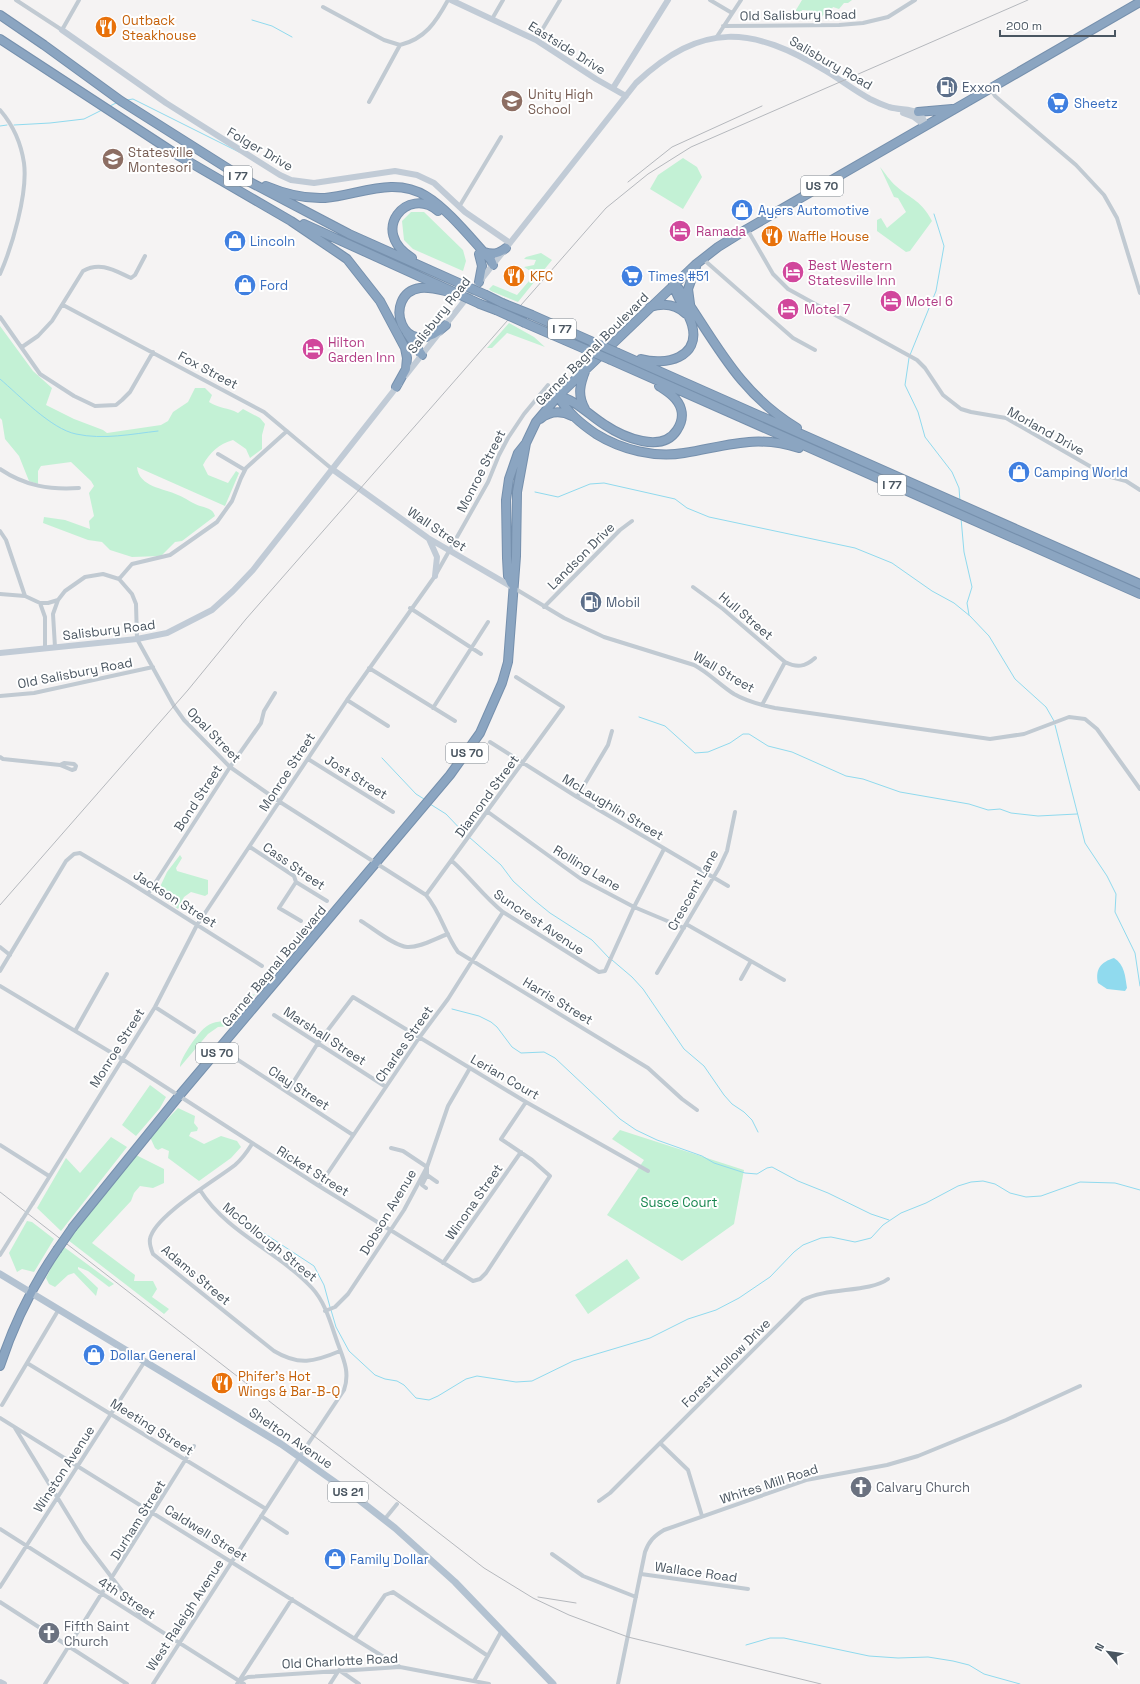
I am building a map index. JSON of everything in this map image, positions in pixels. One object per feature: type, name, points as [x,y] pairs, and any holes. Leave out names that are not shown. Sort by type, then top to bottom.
[{"type":"highway","name":"US 70","points":[[926,126],[954,108],[1140,2]]},
{"type":"highway","name":"I 77","points":[[0,15],[121,101],[246,180],[296,208],[348,234],[1140,584]]},
{"type":"highway","name":"I 77","points":[[0,39],[179,156],[261,204],[480,304],[611,360],[1140,594]]},
{"type":"highway","points":[[918,112],[954,108]]},
{"type":"highway","name":"Garner Bagnal Boulevard","points":[[0,1366],[32,1292],[57,1250],[73,1227],[179,1096],[450,775],[472,746],[488,717],[502,683],[508,662],[511,640],[512,587],[516,556],[517,492],[526,443],[536,422],[558,396],[587,367],[673,285],[718,247],[926,126]]},
{"type":"highway","points":[[170,132],[258,183],[283,194],[324,198],[392,186],[416,190],[436,203],[481,253],[482,266],[479,282]]},
{"type":"highway","points":[[449,279],[425,267],[403,253],[397,247],[393,239],[393,226],[398,214],[404,208],[421,203],[434,208],[493,264]]},
{"type":"highway","points":[[261,204],[321,239],[348,259],[380,301],[400,338],[407,358],[406,369],[396,387]]},
{"type":"highway","points":[[481,253],[496,254],[508,246]]},
{"type":"highway","points":[[692,308],[689,299],[690,280],[694,270],[703,259]]},
{"type":"highway","points":[[673,285],[679,289],[730,367],[754,395],[788,423],[860,460]]},
{"type":"highway","points":[[618,353],[649,361],[660,362],[680,357],[687,350],[692,342],[693,334],[689,317],[673,285]]},
{"type":"highway","points":[[422,355],[400,322],[399,315],[404,299],[410,292],[419,288],[428,288],[456,293]]},
{"type":"highway","points":[[650,308],[663,305],[673,306],[682,310],[689,317]]},
{"type":"highway","points":[[404,329],[417,337],[423,338],[438,332],[446,325]]},
{"type":"highway","points":[[400,338],[414,351],[422,355]]},
{"type":"highway","points":[[587,367],[580,384],[580,393],[582,402],[592,415]]},
{"type":"highway","points":[[558,396],[567,398],[605,425],[636,439],[652,442],[661,441],[670,437],[677,431],[681,422],[682,412],[680,403],[645,376]]},
{"type":"highway","points":[[558,396],[573,417]]},
{"type":"highway","points":[[536,422],[552,413],[567,414],[601,437],[630,449],[664,454],[683,453],[725,444],[767,441],[785,444],[802,449],[891,484]]},
{"type":"main road","name":"Shelton Avenue","points":[[0,1274],[145,1360],[300,1456],[384,1520],[450,1577],[502,1629],[553,1684]]},
{"type":"street","name":"Folger Drive","points":[[16,0],[62,30],[166,103],[268,168],[290,180],[314,183],[333,182],[385,172],[404,172],[421,177],[434,183],[460,207],[508,246]]},
{"type":"street","points":[[62,30],[79,0]]},
{"type":"street","points":[[323,7],[384,40],[400,45],[410,43],[429,31],[436,22],[448,0]]},
{"type":"street","name":"Eastside Drive","points":[[451,0],[536,40],[568,62],[626,96]]},
{"type":"street","points":[[492,19],[503,0]]},
{"type":"street","points":[[536,40],[560,0]]},
{"type":"street","points":[[613,88],[668,0]]},
{"type":"street","points":[[710,0],[732,13]]},
{"type":"street","points":[[716,38],[741,0]]},
{"type":"street","name":"Old Salisbury Road","points":[[723,26],[839,26],[863,23],[888,17],[915,0]]},
{"type":"street","name":"Salisbury Road","points":[[0,653],[137,639],[166,633],[212,610],[253,570],[636,83],[664,59],[680,50],[716,38],[741,36],[776,45],[820,68],[867,97],[914,116],[926,126]]},
{"type":"street","points":[[369,102],[400,45]]},
{"type":"street","points":[[990,88],[995,96],[1076,164],[1104,195],[1117,218],[1140,293]]},
{"type":"street","name":"Salisbury Road","points":[[892,108],[918,112]]},
{"type":"street","points":[[0,110],[16,134],[24,165],[17,220],[0,274]]},
{"type":"street","points":[[918,112],[923,116],[926,126]]},
{"type":"street","points":[[460,207],[500,137]]},
{"type":"street","name":"Morland Drive","points":[[747,230],[773,274],[788,290],[917,360],[925,368],[943,395],[961,409],[1006,418],[1107,476],[1126,481],[1140,490]]},
{"type":"street","points":[[22,347],[38,336],[48,325],[63,305],[83,271],[91,267],[99,266],[131,278],[135,275],[145,256]]},
{"type":"street","points":[[703,259],[793,338],[815,350]]},
{"type":"street","name":"Fox Street","points":[[63,305],[258,408],[332,469]]},
{"type":"street","points":[[0,317],[34,366],[48,380],[74,396],[101,407],[116,405],[130,392],[153,352]]},
{"type":"street","name":"Monroe Street","points":[[0,1255],[155,1007],[198,924],[347,700],[450,552],[488,482],[508,438],[524,414],[548,385]]},
{"type":"street","points":[[119,579],[132,564],[170,555],[217,522],[232,501],[245,470],[254,460],[277,442],[287,431]]},
{"type":"street","points":[[218,454],[245,470]]},
{"type":"street","points":[[0,469],[30,484],[63,489],[79,488]]},
{"type":"street","name":"Wall Street","points":[[332,469],[428,538],[544,607],[604,637],[694,665],[705,671],[735,695],[762,705],[906,728],[990,739],[1024,734],[1061,719],[1077,717],[1085,719],[1098,729],[1140,789]]},
{"type":"street","name":"Landson Drive","points":[[544,607],[620,530],[632,521]]},
{"type":"street","points":[[0,532],[6,540],[25,596]]},
{"type":"street","points":[[428,538],[434,547],[437,557],[434,576]]},
{"type":"street","points":[[55,647],[53,614],[58,600],[65,591],[85,577],[103,574],[119,579],[126,586],[136,604],[137,639]]},
{"type":"street","name":"Hull Street","points":[[693,587],[723,609],[785,662]]},
{"type":"street","points":[[0,594],[25,596],[40,604],[58,600]]},
{"type":"street","points":[[40,604],[45,617],[45,648]]},
{"type":"street","points":[[410,608],[481,654]]},
{"type":"street","points":[[433,708],[488,622]]},
{"type":"street","name":"Opal Street","points":[[137,639],[174,706],[184,720],[230,768],[280,802],[426,895]]},
{"type":"street","points":[[762,705],[785,662],[793,666],[801,666],[809,664],[815,658]]},
{"type":"street","name":"Old Salisbury Road","points":[[0,696],[40,692],[153,667]]},
{"type":"street","points":[[369,668],[455,721]]},
{"type":"street","name":"Diamond Street","points":[[426,895],[523,764],[563,707],[516,678]]},
{"type":"street","name":"Bond Street","points":[[148,894],[230,768],[262,723],[264,711],[275,692]]},
{"type":"street","points":[[347,700],[388,726]]},
{"type":"street","points":[[577,798],[608,745],[612,731]]},
{"type":"street","name":"McLaughlin Street","points":[[490,742],[577,798],[728,886]]},
{"type":"street","points":[[0,757],[3,759],[60,765]]},
{"type":"street","name":"Jost Street","points":[[308,759],[392,812]]},
{"type":"street","name":"Rolling Lane","points":[[488,812],[570,872],[634,907],[685,926],[784,980]]},
{"type":"street","name":"Crescent Lane","points":[[657,973],[714,878],[727,851],[735,812]]},
{"type":"street","name":"Cass Street","points":[[250,847],[294,876],[296,882],[327,901]]},
{"type":"street","points":[[634,907],[664,849]]},
{"type":"street","name":"Jackson Street","points":[[10,955],[66,861],[74,854],[85,855],[198,924],[262,966]]},
{"type":"street","name":"Suncrest Avenue","points":[[452,861],[472,880],[488,901],[594,970],[606,971],[634,907]]},
{"type":"street","points":[[296,882],[279,908],[301,921]]},
{"type":"street","name":"Harris Street","points":[[426,895],[439,913],[458,952],[648,1068],[682,1099],[697,1110]]},
{"type":"street","name":"Charles Street","points":[[319,1186],[386,1086],[448,999],[503,912]]},
{"type":"street","points":[[361,921],[397,944],[406,947],[416,946],[448,934]]},
{"type":"street","points":[[0,947],[10,955],[0,971]]},
{"type":"street","points":[[742,979],[751,962]]},
{"type":"street","points":[[75,1031],[107,974]]},
{"type":"street","name":"Ricket Street","points":[[0,986],[122,1059],[252,1144],[390,1231],[473,1280],[480,1279],[486,1273],[550,1176],[521,1152]]},
{"type":"street","name":"Lerian Court","points":[[318,1043],[353,996],[526,1102],[648,1171]]},
{"type":"street","points":[[155,1007],[194,1032]]},
{"type":"street","name":"Marshall Street","points":[[274,1015],[386,1086]]},
{"type":"street","points":[[288,1092],[318,1043]]},
{"type":"street","name":"Clay Street","points":[[235,1058],[353,1134]]},
{"type":"street","name":"Dobson Avenue","points":[[325,1311],[334,1307],[345,1298],[404,1210],[427,1167],[448,1106],[470,1068]]},
{"type":"street","points":[[521,1152],[501,1139],[526,1102]]},
{"type":"street","name":"Adams Street","points":[[252,1144],[240,1160],[172,1212],[153,1232],[150,1246],[153,1254],[274,1350],[285,1357],[297,1361],[310,1362],[322,1359],[340,1351]]},
{"type":"street","points":[[0,1145],[49,1176]]},
{"type":"street","points":[[391,1148],[403,1151],[427,1167],[427,1175],[422,1185],[426,1188]]},
{"type":"street","name":"Winona Street","points":[[443,1263],[521,1152]]},
{"type":"street","points":[[427,1175],[437,1182]]},
{"type":"street","name":"McCollough Street","points":[[200,1190],[216,1212],[312,1288],[325,1311],[340,1351]]},
{"type":"street","name":"Forest Hollow Drive","points":[[599,1501],[610,1493],[803,1300],[818,1294],[878,1284],[888,1279]]},
{"type":"street","points":[[2,1405],[60,1309]]},
{"type":"street","name":"West Raleigh Avenue","points":[[153,1684],[344,1390],[348,1374],[340,1351]]},
{"type":"street","name":"Winston Avenue","points":[[0,1587],[145,1360]]},
{"type":"street","name":"Meeting Street","points":[[27,1363],[266,1509]]},
{"type":"street","name":"Whites Mill Road","points":[[618,1684],[645,1552],[655,1535],[702,1516],[806,1480],[887,1465],[913,1458],[1006,1420],[1080,1386]]},
{"type":"street","name":"Caldwell Street","points":[[0,1418],[154,1512],[400,1667]]},
{"type":"street","points":[[14,1426],[57,1499],[84,1541],[146,1623]]},
{"type":"street","points":[[660,1443],[688,1470],[702,1516]]},
{"type":"street","name":"Durham Street","points":[[45,1684],[187,1460],[194,1446]]},
{"type":"street","points":[[384,1520],[397,1504]]},
{"type":"street","points":[[261,1516],[287,1533]]},
{"type":"street","name":"4th Street","points":[[0,1529],[238,1682],[244,1684]]},
{"type":"street","points":[[552,1554],[583,1576],[636,1597]]},
{"type":"street","name":"Wallace Road","points":[[641,1574],[748,1589]]},
{"type":"street","points":[[355,1638],[385,1595],[393,1592],[488,1656]]},
{"type":"street","points":[[238,1682],[292,1598]]},
{"type":"street","points":[[0,1602],[127,1684]]},
{"type":"street","points":[[474,1681],[502,1629]]},
{"type":"street","name":"Old Charlotte Road","points":[[238,1682],[248,1677],[400,1667],[489,1684]]},
{"type":"street","points":[[330,1684],[338,1670],[359,1684]]},
{"type":"street","points":[[0,1682],[4,1684]]},
{"type":"green space","points":[[802,0],[852,0],[848,3],[844,3],[839,9],[833,7],[828,15],[823,15],[819,23],[814,20],[815,11],[802,10],[799,20],[795,18],[796,10]]},
{"type":"green space","points":[[683,158],[697,167],[702,177],[683,209],[650,189],[658,175]]},
{"type":"green space","points":[[880,167],[894,184],[920,204],[932,221],[910,251],[906,252],[877,231],[877,220],[881,218],[887,228],[906,212],[898,198],[894,197]]},
{"type":"green space","points":[[411,212],[424,212],[463,250],[466,261],[463,271],[413,249],[404,240],[402,221]]},
{"type":"green space","points":[[541,253],[552,260],[518,302],[489,289],[493,285],[517,295],[535,274],[524,267],[534,265],[536,260],[524,259],[526,257]]},
{"type":"green space","points":[[509,323],[534,337],[545,347],[507,333],[492,348],[487,348]]},
{"type":"green space","points":[[0,326],[33,371],[52,388],[46,405],[74,419],[107,433],[161,425],[168,421],[173,412],[188,402],[195,388],[205,388],[212,395],[209,402],[238,413],[243,409],[260,418],[265,424],[262,435],[262,449],[250,458],[246,449],[233,440],[219,446],[206,460],[203,465],[208,475],[228,483],[236,471],[239,473],[225,506],[137,467],[142,479],[147,483],[209,509],[215,516],[182,541],[175,542],[161,556],[132,557],[110,550],[102,542],[88,540],[43,523],[44,517],[65,520],[90,529],[89,521],[94,516],[89,493],[94,486],[91,481],[71,462],[41,466],[38,471],[38,484],[29,481],[19,456],[5,439],[2,420],[0,418]]},
{"type":"green space","points":[[180,855],[182,858],[176,868],[177,871],[208,880],[208,894],[205,896],[191,892],[184,897],[178,909],[165,899],[159,889],[167,872]]},
{"type":"green space","points":[[255,994],[230,1026],[218,1027],[208,1034],[180,1067],[186,1051],[209,1024],[231,1018],[252,995]]},
{"type":"green space","points":[[150,1085],[166,1097],[160,1108],[136,1136],[122,1125]]},
{"type":"green space","points":[[178,1108],[195,1116],[194,1123],[198,1128],[197,1131],[191,1132],[189,1136],[204,1144],[221,1136],[237,1141],[241,1147],[231,1158],[199,1181],[168,1158],[169,1151],[162,1148],[158,1150],[155,1148],[150,1137]]},
{"type":"green space","name":"Susce Court","points":[[620,1130],[744,1170],[734,1224],[682,1261],[607,1215],[644,1160],[612,1139]]},
{"type":"green space","points":[[111,1137],[127,1147],[61,1231],[37,1208],[66,1158],[80,1173]]},
{"type":"green space","points":[[134,1154],[164,1169],[164,1183],[153,1188],[140,1186],[134,1193],[131,1201],[92,1243],[135,1275],[134,1281],[153,1281],[157,1289],[152,1297],[169,1309],[164,1314],[68,1240]]},
{"type":"green space","points":[[27,1221],[32,1222],[54,1239],[34,1272],[22,1269],[17,1272],[9,1253]]},
{"type":"green space","points":[[64,1247],[114,1284],[109,1287],[88,1271],[78,1267],[78,1269],[98,1288],[96,1296],[74,1273],[68,1275],[55,1287],[49,1284],[46,1278],[56,1258]]},
{"type":"green space","points":[[627,1259],[640,1278],[588,1314],[575,1295]]},
{"type":"water","points":[[1114,958],[1118,961],[1124,971],[1127,988],[1125,991],[1107,989],[1098,983],[1098,970],[1102,964]]},
{"type":"waterway","points":[[252,20],[272,26],[292,37]]},
{"type":"waterway","points":[[127,100],[133,99],[239,152]]},
{"type":"waterway","points":[[110,106],[118,102]]},
{"type":"waterway","points":[[14,125],[84,119],[102,110]]},
{"type":"waterway","points":[[0,126],[7,125]]},
{"type":"waterway","points":[[910,355],[936,291],[944,246],[934,214]]},
{"type":"waterway","points":[[909,358],[905,385],[918,412],[925,437],[952,472],[959,488],[960,501]]},
{"type":"waterway","points":[[0,379],[46,419],[66,431],[86,436],[117,436],[158,431]]},
{"type":"waterway","points":[[535,492],[558,497],[590,484],[604,483],[675,499],[687,508],[709,517],[855,548],[892,563],[932,591],[954,603],[970,616],[989,636],[1015,679],[1046,707],[1054,721]]},
{"type":"waterway","points":[[961,518],[964,552],[972,587],[967,603],[969,615]]},
{"type":"waterway","points":[[639,717],[665,726],[695,753],[708,752],[730,743],[743,734],[749,734],[768,746],[792,752],[846,776],[863,779],[900,792],[969,804],[988,810],[1000,809],[1011,813],[1038,816],[1077,814]]},
{"type":"waterway","points":[[1055,725],[1085,843],[1107,876],[1116,894],[1115,912],[1135,953],[1140,986]]},
{"type":"waterway","points":[[382,758],[416,794],[424,799]]},
{"type":"waterway","points":[[430,804],[446,814],[466,835]]},
{"type":"waterway","points":[[469,837],[501,865],[513,881],[534,900],[550,913],[592,940],[609,958]]},
{"type":"waterway","points":[[612,960],[632,977],[643,989],[684,1049],[704,1066],[724,1095],[732,1104],[744,1112],[752,1120],[758,1132]]},
{"type":"waterway","points":[[452,1009],[479,1016],[491,1022],[497,1027],[512,1047],[521,1053],[544,1052],[555,1058],[620,1119],[636,1130],[657,1140],[702,1156],[714,1163],[745,1173],[757,1174],[767,1168],[772,1167],[798,1181],[828,1193],[871,1214],[889,1220]]},
{"type":"waterway","points":[[331,1310],[336,1327],[349,1351],[375,1375],[385,1379],[397,1381],[404,1385],[416,1398],[429,1400],[466,1379],[477,1376],[516,1382],[532,1381],[573,1361],[650,1338],[688,1319],[716,1310],[739,1298],[770,1277],[794,1252],[803,1245],[821,1238],[831,1237],[855,1242],[871,1238],[883,1225],[901,1213],[926,1203],[958,1186],[971,1182],[983,1181],[995,1184],[1010,1193],[1026,1197],[1041,1196],[1080,1182],[1115,1183],[1140,1190]]},
{"type":"waterway","points":[[250,1224],[314,1266],[324,1285],[330,1307]]},
{"type":"waterway","points":[[746,1645],[770,1638],[784,1638],[869,1656],[898,1658],[928,1657],[969,1665],[984,1674],[1020,1684]]},
{"type":"railway","points":[[0,905],[188,690],[246,619],[606,208],[648,174],[691,147],[1028,0]]},
{"type":"railway","points":[[628,182],[672,147],[762,106]]},
{"type":"railway","points":[[0,1192],[484,1568],[533,1598],[569,1615],[628,1637],[821,1684]]},
{"type":"railway","points":[[538,1597],[576,1603]]},
{"type":"place","name":"Outback Steakhouse","points":[[106,27]]},
{"type":"place","name":"Exxon","points":[[947,87]]},
{"type":"place","name":"Unity High School","points":[[512,101]]},
{"type":"place","name":"Sheetz","points":[[1058,103]]},
{"type":"place","name":"Statesville Montesori","points":[[113,159]]},
{"type":"place","name":"Ayers Automotive","points":[[742,210]]},
{"type":"place","name":"Ramada","points":[[680,231]]},
{"type":"place","name":"Waffle House","points":[[772,236]]},
{"type":"place","name":"Lincoln","points":[[235,241]]},
{"type":"place","name":"Best Western Statesville Inn","points":[[793,272]]},
{"type":"place","name":"KFC","points":[[514,276]]},
{"type":"place","name":"Times #51","points":[[632,276]]},
{"type":"place","name":"Ford","points":[[245,285]]},
{"type":"place","name":"Motel 6","points":[[891,301]]},
{"type":"place","name":"Motel 7","points":[[788,309]]},
{"type":"place","name":"Hilton Garden Inn","points":[[313,349]]},
{"type":"place","name":"Camping World","points":[[1019,472]]},
{"type":"place","name":"Mobil","points":[[591,602]]},
{"type":"place","name":"Dollar General","points":[[94,1355]]},
{"type":"place","name":"Phifer's Hot Wings & Bar-B-Q","points":[[222,1383]]},
{"type":"place","name":"Calvary Church","points":[[861,1487]]},
{"type":"place","name":"Family Dollar","points":[[335,1559]]},
{"type":"place","name":"Fifth Saint Church","points":[[49,1633]]}]
